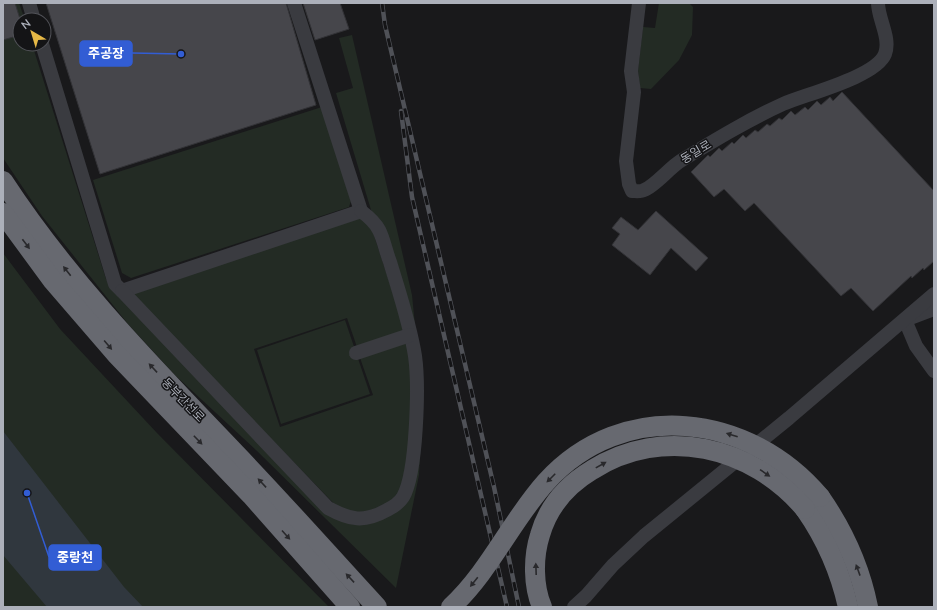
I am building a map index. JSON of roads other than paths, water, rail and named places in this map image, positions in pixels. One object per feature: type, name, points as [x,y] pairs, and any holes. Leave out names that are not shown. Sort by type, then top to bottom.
[{"type":"highway","name":"동부간선로","points":[[3,181],[30,223],[73,278],[118,330],[237,455],[377,607]]},
{"type":"highway","name":"동부간선로","points":[[3,213],[54,280],[116,354],[251,495],[350,607]]},
{"type":"highway","points":[[451,607],[478,578],[535,496],[553,475],[574,457],[587,449],[627,432],[675,426],[699,427],[726,433],[759,446],[787,464],[813,503],[837,522],[863,586],[868,607]]},
{"type":"highway","points":[[542,607],[537,584],[536,561],[538,541],[548,514],[571,485],[597,467],[617,457],[650,448],[670,446],[693,447],[718,452],[745,462],[765,473],[793,496],[813,503]]},
{"type":"highway","points":[[813,503],[820,532],[831,553],[848,607]]},
{"type":"street","points":[[44,52],[116,284],[322,503],[342,516],[361,520],[378,515],[392,508],[402,498],[406,490],[413,452],[417,402],[415,356],[400,293],[379,231],[371,218],[360,211],[294,3]]},
{"type":"street","name":"동일로","points":[[639,3],[631,71],[634,92],[626,161],[628,184],[632,191],[644,190],[680,161],[740,126],[784,104],[847,81],[878,63],[885,54],[886,42],[878,10],[878,3]]},
{"type":"street","points":[[122,291],[360,211]]},
{"type":"street","points":[[574,607],[586,596],[613,565],[644,536],[783,423],[934,294]]},
{"type":"street","points":[[905,320],[934,309]]},
{"type":"street","points":[[905,320],[916,346],[934,371]]},
{"type":"street","points":[[356,353],[410,335]]},
{"type":"railway","points":[[382,3],[385,25],[494,487],[519,607]]},
{"type":"railway","points":[[401,111],[412,197],[507,607]]},
{"type":"place","name":"주공장","points":[[181,54]]},
{"type":"place","name":"중랑천","points":[[27,493]]}]
